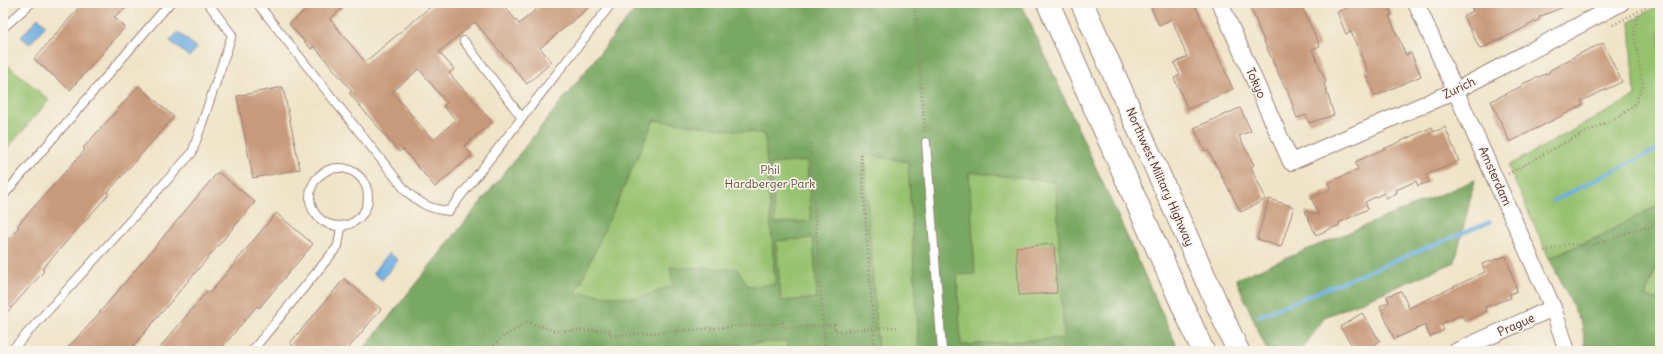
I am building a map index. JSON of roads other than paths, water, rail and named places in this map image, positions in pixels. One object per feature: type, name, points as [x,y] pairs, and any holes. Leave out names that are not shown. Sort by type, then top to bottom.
[{"type":"main road","points":[[1048,3],[1203,351]]},
{"type":"main road","name":"Northwest Military Highway","points":[[1082,3],[1238,351]]},
{"type":"street","name":"Tokyo","points":[[1220,3],[1291,162]]},
{"type":"street","name":"Amsterdam","points":[[1416,3],[1457,90],[1553,308],[1567,351]]},
{"type":"street","name":"Zurich","points":[[1291,162],[1457,90],[1621,3]]},
{"type":"street","name":"Prague","points":[[1456,351],[1553,308]]},
{"type":"lane","points":[[3,28],[31,3]]},
{"type":"lane","points":[[3,196],[170,3]]},
{"type":"lane","points":[[11,351],[192,153],[232,35],[208,3]]},
{"type":"lane","points":[[262,5],[406,191],[420,203],[434,210],[449,211],[612,3]]},
{"type":"lane","points":[[464,41],[522,118]]},
{"type":"lane","points":[[926,142],[942,351]]},
{"type":"lane","points":[[336,168],[347,169],[358,174],[365,184],[368,195],[367,206],[362,216],[352,223],[342,227],[330,226],[320,220],[312,211],[309,200],[310,189],[316,178],[325,171],[336,168]]},
{"type":"lane","points":[[252,351],[338,246],[342,227]]},
{"type":"water","points":[[38,18],[46,25],[30,44],[21,37]]},
{"type":"water","points":[[178,32],[197,48],[189,57],[170,41]]},
{"type":"water","points":[[389,253],[398,260],[382,280],[373,273]]},
{"type":"waterway","points":[[1553,201],[1660,148]]},
{"type":"waterway","points":[[1259,316],[1490,222]]},
{"type":"park label","name":"Phil Hardberger Park","points":[[770,177]]}]
